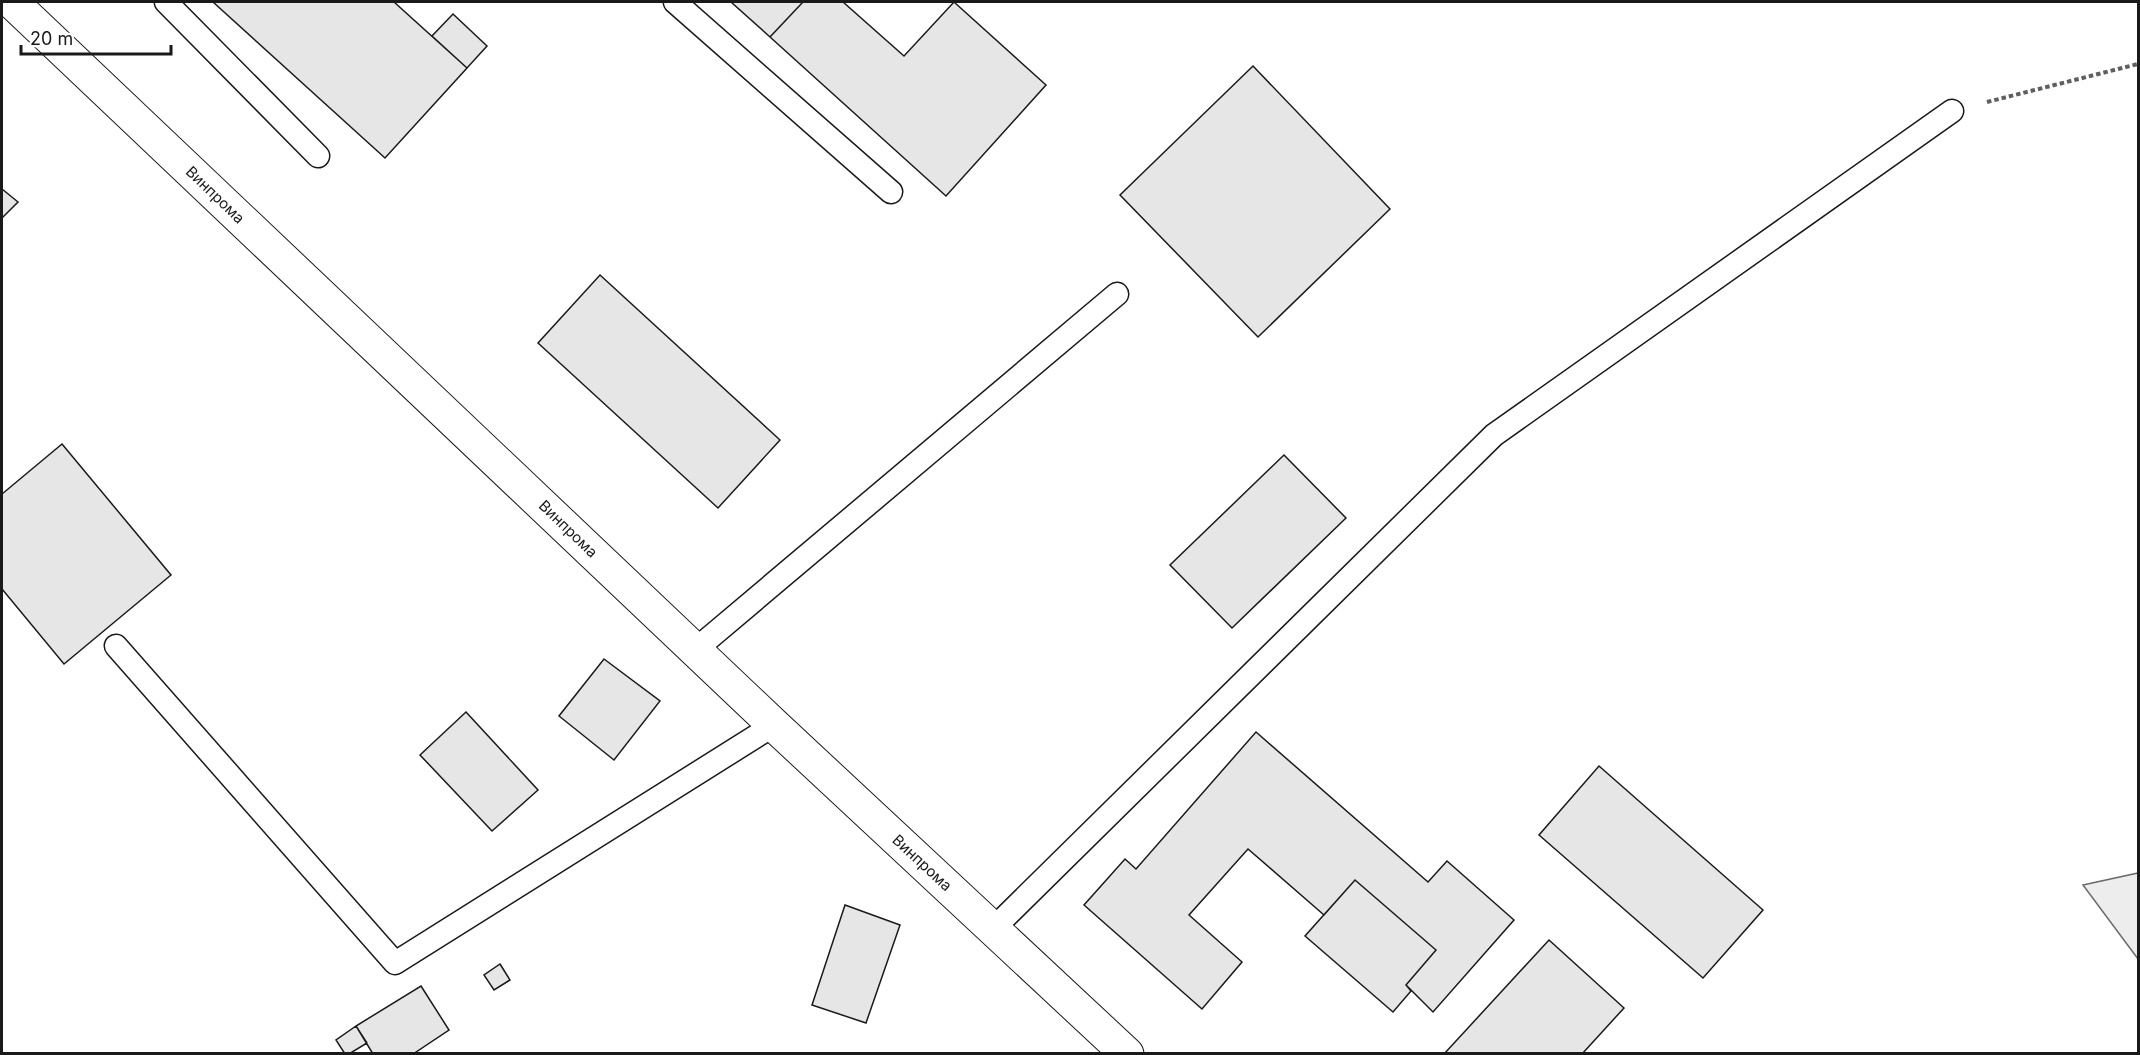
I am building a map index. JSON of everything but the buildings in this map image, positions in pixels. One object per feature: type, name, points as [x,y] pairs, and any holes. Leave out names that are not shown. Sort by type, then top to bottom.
[{"type":"street","name":"Винпрома","points":[[12,2],[694,650],[1127,1053]]},
{"type":"lane","points":[[166,2],[318,156]]},
{"type":"lane","points":[[675,2],[891,192]]},
{"type":"lane","points":[[993,929],[1494,435],[1952,111]]},
{"type":"lane","points":[[694,650],[1117,294]]},
{"type":"lane","points":[[116,646],[395,963],[774,725]]},
{"type":"path","points":[[1952,111],[2139,64]]},
{"type":"shaded area","points":[[2138,873],[2138,959],[2083,885]]}]
